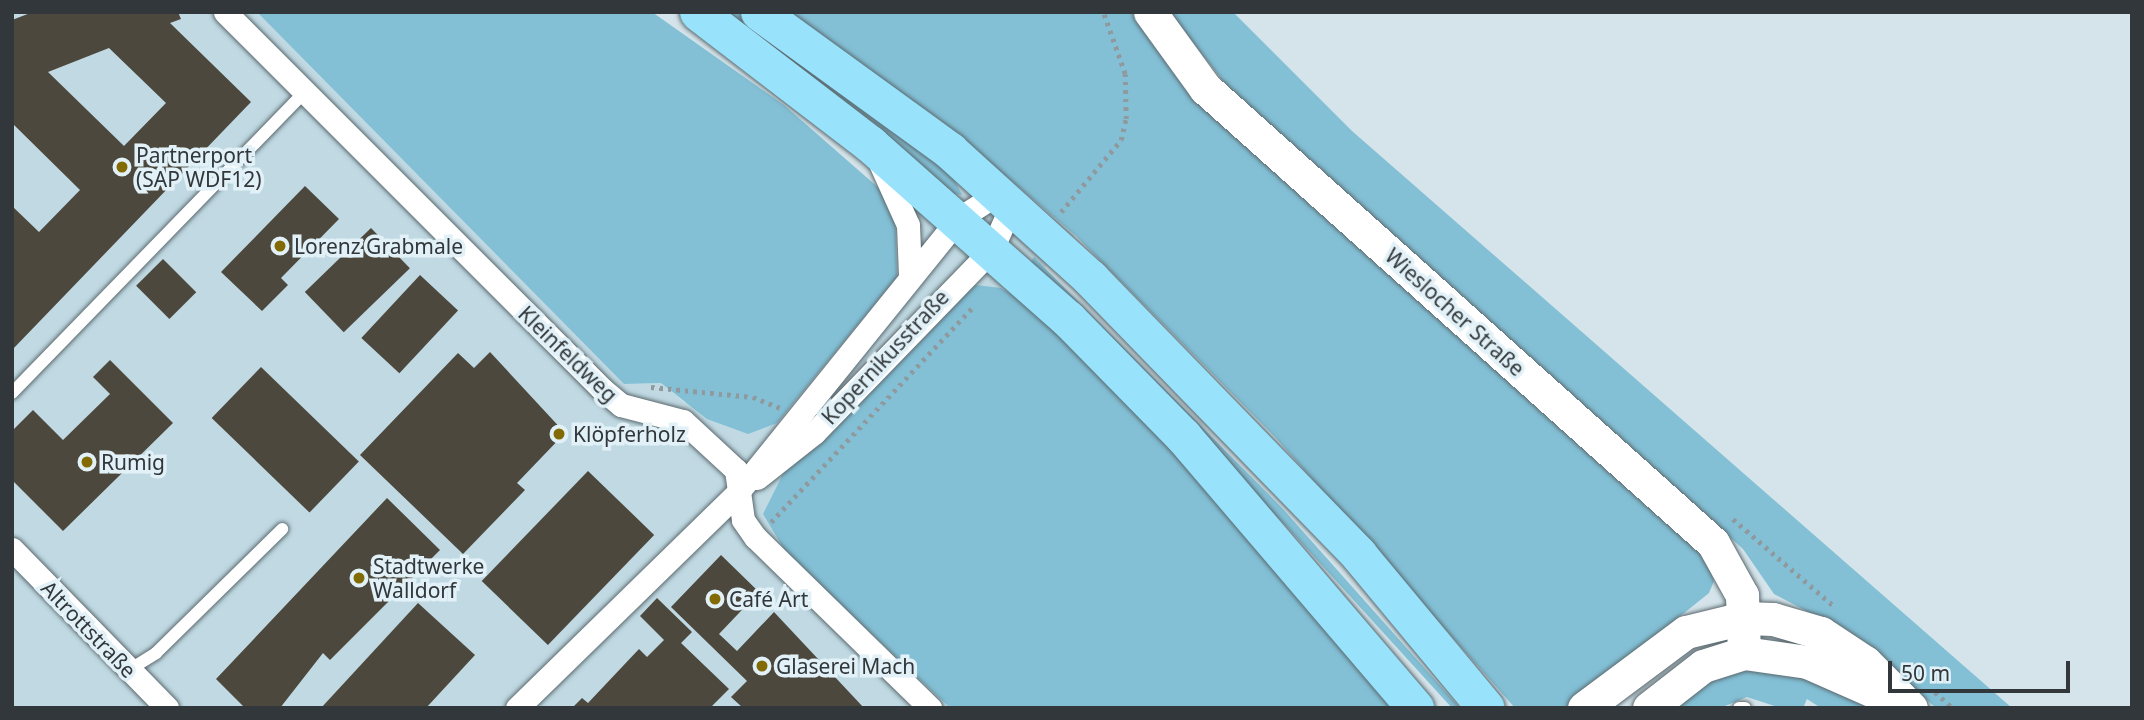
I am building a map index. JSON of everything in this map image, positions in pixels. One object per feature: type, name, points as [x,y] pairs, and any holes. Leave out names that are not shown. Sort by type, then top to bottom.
[{"type":"main road","points":[[698,12],[870,144],[992,249],[1183,436],[1415,708]]},
{"type":"main road","points":[[758,12],[1006,198],[1179,365],[1358,554],[1486,708]]},
{"type":"street","name":"Kleinfeldweg","points":[[225,12],[303,94],[602,388],[621,405],[683,421],[736,470],[738,492],[755,537],[930,708]]},
{"type":"street","name":"Wieslocher Straße","points":[[1150,12],[1205,88],[1713,543],[1732,570],[1744,618],[1744,653]]},
{"type":"street","name":"Kopernikusstraße","points":[[870,144],[908,225],[910,275]]},
{"type":"street","name":"Kopernikusstraße","points":[[738,492],[910,275],[958,219],[1006,198]]},
{"type":"street","name":"Kopernikusstraße","points":[[517,708],[738,492],[814,433],[992,249],[1006,198]]},
{"type":"street","name":"Altrottstraße","points":[[12,549],[167,708]]},
{"type":"street","points":[[1584,708],[1686,632],[1744,618],[1773,618],[1821,633],[1865,662],[1911,708]]},
{"type":"street","points":[[1649,708],[1703,666],[1744,653],[1780,654],[1829,668],[1903,708]]},
{"type":"lane","points":[[12,393],[303,94]]},
{"type":"lane","points":[[129,670],[156,653],[282,529]]},
{"type":"lane","points":[[1739,708],[1745,708]]},
{"type":"path","points":[[1057,217],[1121,140],[1126,119],[1125,74],[1103,12]]},
{"type":"path","points":[[755,537],[839,452],[972,308]]},
{"type":"path","points":[[602,388],[671,387],[753,397],[794,419]]},
{"type":"path","points":[[814,433],[839,452]]},
{"type":"shaded area","points":[[12,12],[257,12],[624,384],[661,383],[685,403],[941,121],[1075,235],[1017,298],[1000,288],[787,554],[950,708],[12,708]]},
{"type":"shaded area","points":[[257,12],[652,12],[784,105],[881,190],[895,212],[897,277],[777,423],[748,434],[707,419],[661,383],[624,384]]},
{"type":"shaded area","points":[[718,12],[740,12],[947,165],[962,195],[948,193]]},
{"type":"shaded area","points":[[786,12],[1136,12],[1705,556],[1714,581],[1709,593],[1566,708],[1515,708],[1274,436],[1075,235],[941,121]]},
{"type":"shaded area","points":[[1169,12],[1233,12],[1352,131],[2012,708],[1936,708],[1857,638],[1774,594],[1743,549],[1234,95]]},
{"type":"shaded area","points":[[1034,257],[1283,509],[1460,708],[1452,708],[1286,526],[1029,265]]},
{"type":"shaded area","points":[[976,285],[1001,288],[1031,306],[1124,393],[1398,708],[950,708],[787,554],[763,514],[785,470],[954,296]]},
{"type":"shaded area","points":[[1754,660],[1883,708],[1821,708],[1807,699],[1803,708],[1781,708],[1747,697],[1720,708],[1661,708],[1683,690]]},
{"type":"building","name":"Partnerport (SAP WDF12)","points":[[33,12],[178,12],[181,19],[170,23],[251,102],[12,350],[12,206],[39,232],[80,190],[12,123],[12,20]],"holes":[[[109,48],[166,103],[124,146],[48,72]]]},
{"type":"building","name":"Lorenz Grabmale","points":[[305,186],[339,219],[281,278],[288,285],[262,311],[221,272]]},
{"type":"building","points":[[371,228],[410,268],[344,332],[305,292]]},
{"type":"building","points":[[163,259],[196,292],[169,319],[136,286]]},
{"type":"building","points":[[420,275],[458,310],[399,373],[361,338]]},
{"type":"building","points":[[490,352],[565,433],[517,483],[525,490],[463,554],[360,455],[458,353],[474,368]]},
{"type":"building","name":"Rumig","points":[[110,360],[173,423],[63,531],[12,480],[12,431],[33,410],[63,440],[110,394],[93,377]]},
{"type":"building","points":[[261,367],[359,461],[310,513],[212,418]]},
{"type":"building","points":[[588,471],[654,535],[548,645],[482,581]]},
{"type":"building","name":"Stadtwerke Walldorf","points":[[387,498],[440,550],[330,660],[323,653],[280,708],[245,708],[216,679]]},
{"type":"building","points":[[721,555],[759,592],[719,634],[737,651],[774,612],[864,708],[743,708],[731,697],[747,681],[671,607]]},
{"type":"building","points":[[657,598],[692,632],[681,643],[729,689],[710,708],[572,708],[582,698],[588,703],[639,649],[647,657],[664,640],[640,616]]},
{"type":"building","points":[[418,603],[475,655],[426,708],[321,708]]},
{"type":"place","name":"Partnerport (SAP WDF12)","points":[[122,167]]},
{"type":"place","name":"Lorenz Grabmale","points":[[280,246]]},
{"type":"place","name":"Klöpferholz","points":[[559,434]]},
{"type":"place","name":"Rumig","points":[[87,462]]},
{"type":"place","name":"Stadtwerke Walldorf","points":[[359,578]]},
{"type":"place","name":"Café Art","points":[[715,599]]},
{"type":"place","name":"Glaserei Mach","points":[[762,666]]}]
